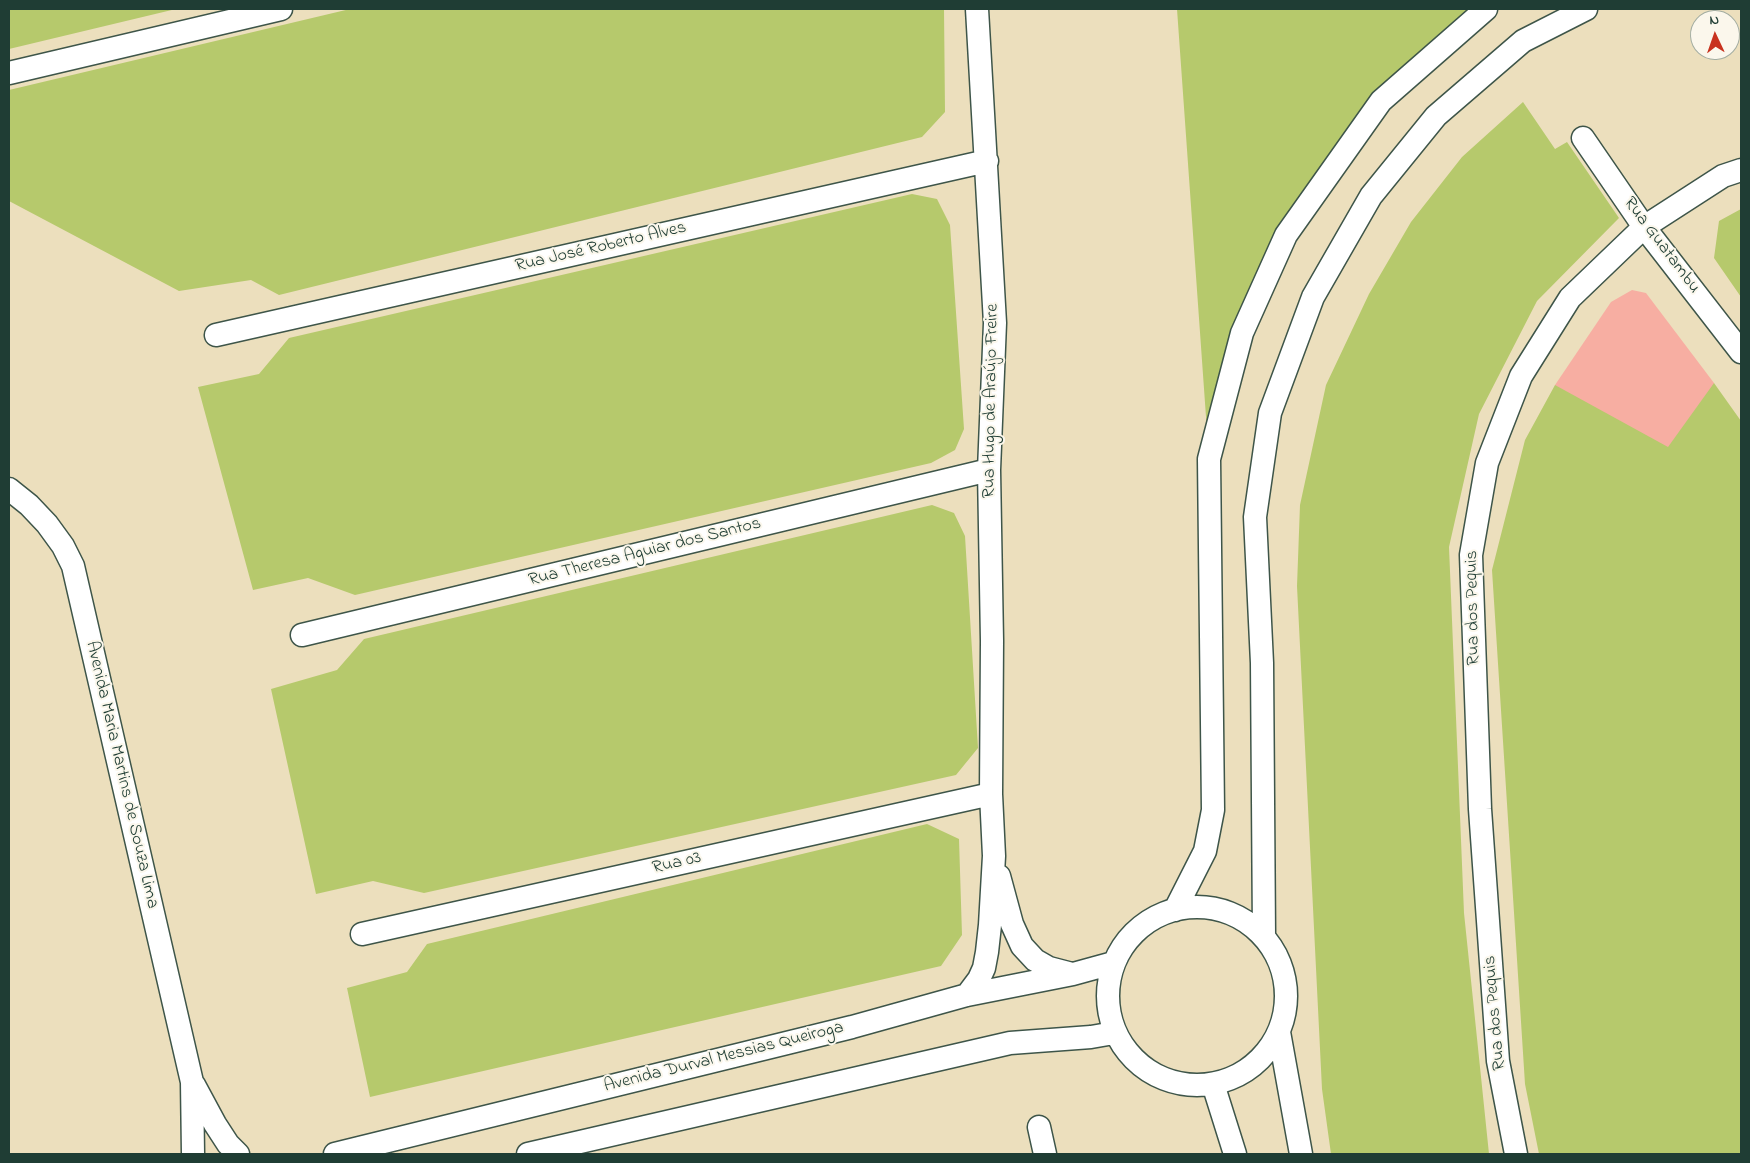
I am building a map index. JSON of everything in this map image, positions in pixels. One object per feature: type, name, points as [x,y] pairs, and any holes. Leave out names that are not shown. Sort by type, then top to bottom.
[{"type":"street","points":[[9,73],[282,9]]},
{"type":"street","name":"Rua Hugo de Araújo Freire","points":[[977,9],[995,323],[989,470],[992,641],[991,794],[994,856]]},
{"type":"street","points":[[1175,910],[1205,851],[1214,810],[1209,459],[1242,333],[1286,235],[1380,101],[1486,9]]},
{"type":"street","points":[[1264,936],[1262,663],[1255,517],[1270,413],[1313,297],[1371,196],[1436,116],[1523,40],[1586,9]]},
{"type":"street","name":"Rua Guatambu","points":[[1583,138],[1644,226],[1741,352]]},
{"type":"street","name":"Rua José Roberto Alves","points":[[216,335],[987,160]]},
{"type":"street","name":"Rua dos Pequis","points":[[1516,1154],[1498,1061],[1480,809],[1471,555],[1487,463],[1521,376],[1570,298],[1644,226],[1723,176],[1741,170]]},
{"type":"street","name":"Rua Theresa Aguiar dos Santos","points":[[302,635],[989,470]]},
{"type":"street","name":"Avenida Maria Martins de Souza Lima","points":[[9,489],[48,524],[63,546],[73,566],[192,1082],[193,1154]]},
{"type":"street","name":"Rua 03","points":[[362,934],[991,794]]},
{"type":"street","points":[[994,856],[1012,924],[1022,946],[1035,960],[1049,968],[1073,974]]},
{"type":"street","points":[[966,995],[979,979],[986,960],[994,856]]},
{"type":"street","points":[[1199,907],[1223,911],[1245,921],[1264,936],[1278,958],[1285,982],[1285,1008],[1279,1032],[1263,1056],[1240,1074],[1213,1084],[1193,1086],[1173,1082],[1155,1075],[1134,1060],[1124,1050],[1114,1033],[1107,998],[1113,963],[1128,939],[1149,920],[1175,910],[1199,907]]},
{"type":"street","name":"Avenida Durval Messias Queiroga","points":[[335,1154],[852,1027],[966,995],[1073,974],[1113,963]]},
{"type":"street","points":[[1279,1032],[1301,1154]]},
{"type":"street","points":[[528,1154],[1010,1043],[1091,1037],[1114,1033]]},
{"type":"street","name":"Avenida Maria Martins de Souza Lima","points":[[192,1082],[228,1144],[238,1154]]},
{"type":"street","points":[[1213,1084],[1235,1154]]},
{"type":"street","points":[[1039,1127],[1045,1154]]},
{"type":"green space","points":[[9,9],[176,9],[9,49]]},
{"type":"green space","points":[[350,9],[944,9],[945,112],[922,137],[279,295],[251,280],[179,291],[9,201],[9,90]]},
{"type":"green space","points":[[1177,9],[1486,9],[1381,101],[1286,235],[1209,459]]},
{"type":"green space","points":[[1523,102],[1555,149],[1567,142],[1619,218],[1537,301],[1479,414],[1449,547],[1464,913],[1489,1154],[1331,1154],[1322,1089],[1297,586],[1300,505],[1326,385],[1369,294],[1411,222],[1462,157]]},
{"type":"green space","points":[[912,194],[937,199],[950,225],[964,429],[955,450],[931,463],[355,595],[308,578],[253,590],[198,387],[259,374],[289,338]]},
{"type":"green space","points":[[1741,209],[1741,297],[1714,258],[1719,221]]},
{"type":"green space","points":[[1714,383],[1741,421],[1741,1154],[1539,1154],[1525,1084],[1492,570],[1525,440],[1555,385]]},
{"type":"green space","points":[[932,505],[954,513],[965,536],[978,748],[956,775],[424,893],[373,881],[316,894],[271,689],[337,670],[364,639]]},
{"type":"green space","points":[[927,824],[959,839],[962,935],[941,966],[370,1097],[347,988],[407,972],[427,944]]},
{"type":"building","points":[[1632,290],[1646,293],[1714,383],[1668,447],[1555,385],[1611,302]]}]
